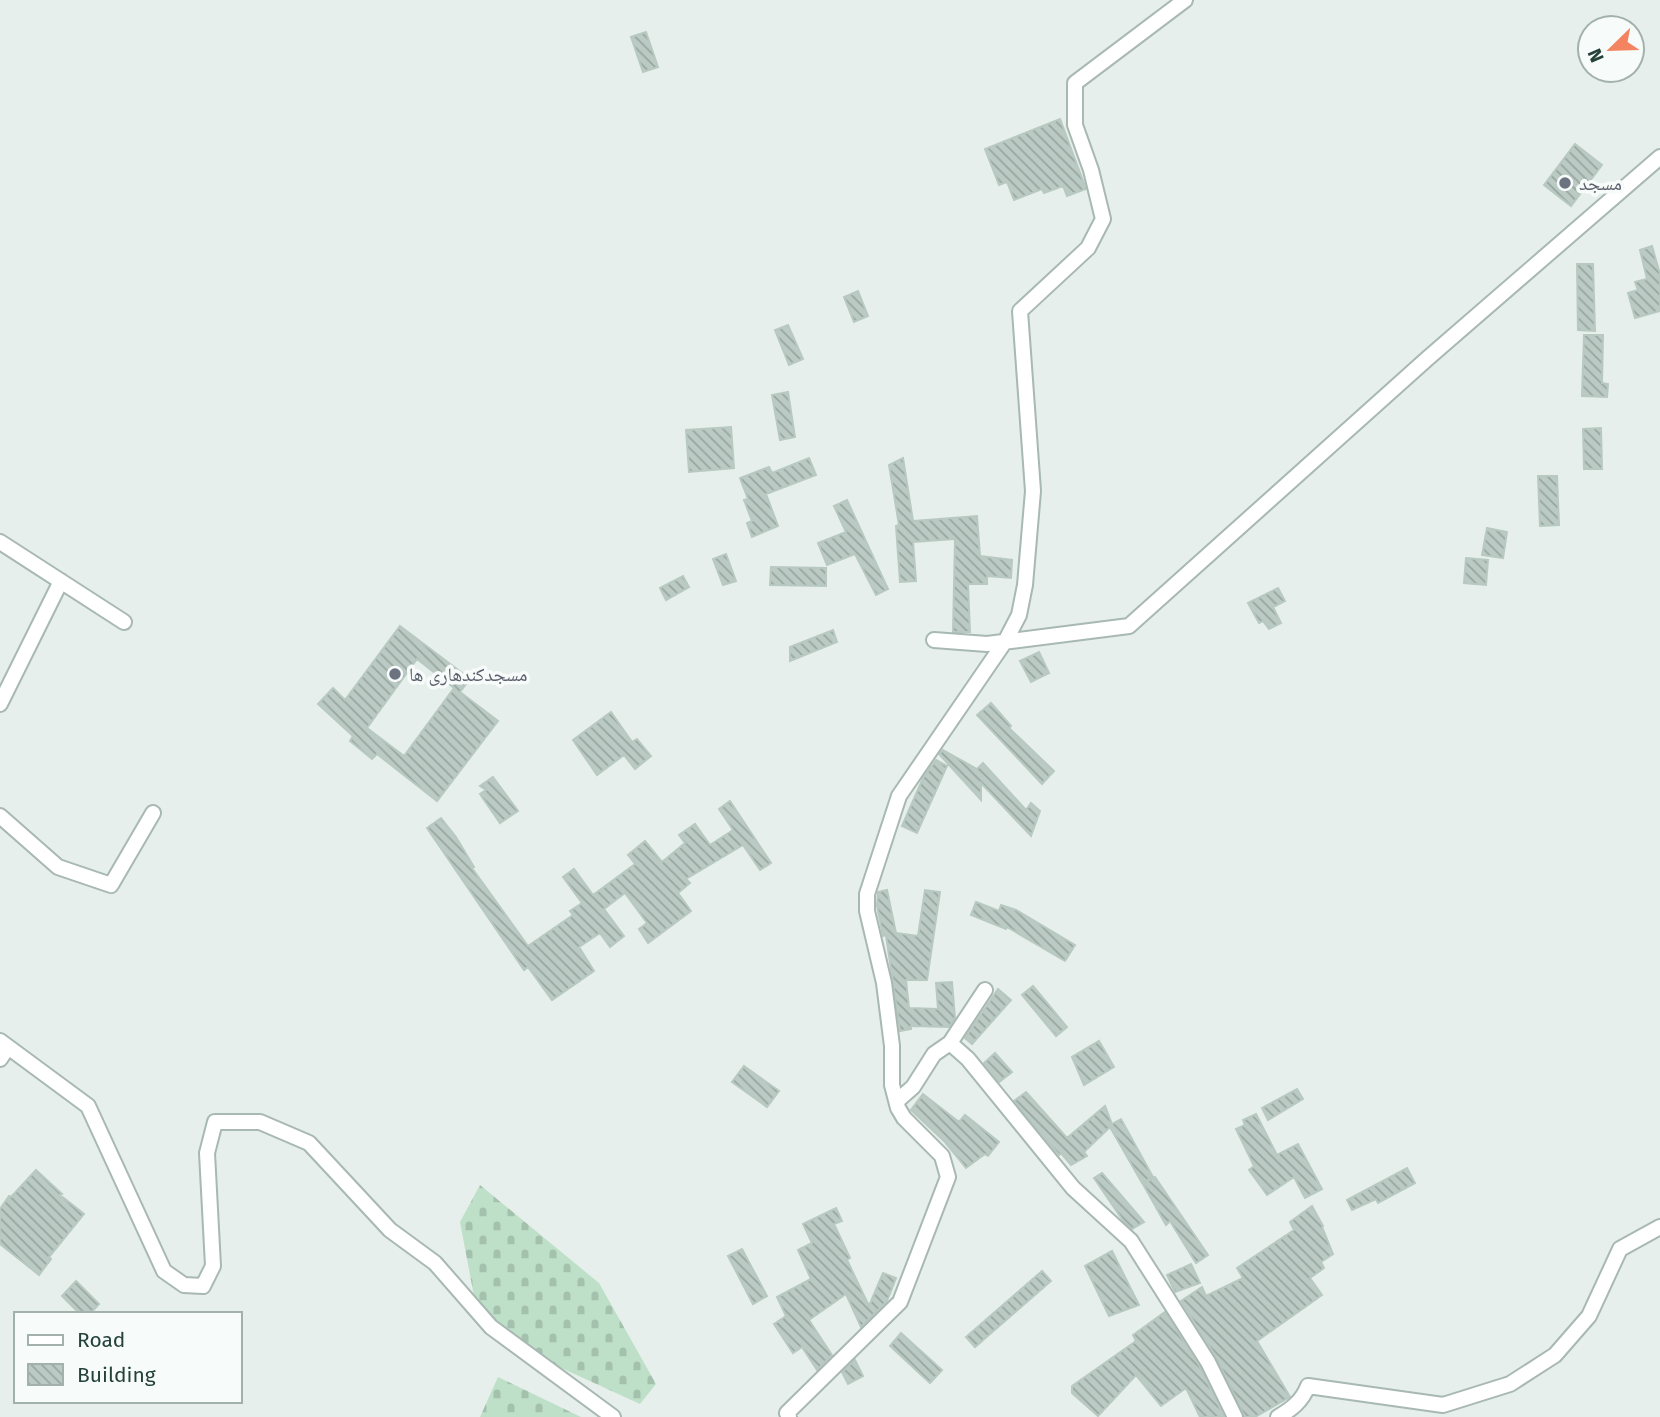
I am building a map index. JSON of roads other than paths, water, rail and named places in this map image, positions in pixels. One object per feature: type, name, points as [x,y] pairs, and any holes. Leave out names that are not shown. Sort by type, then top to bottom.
[{"type":"street","points":[[789,1417],[787,1413],[900,1302],[948,1177],[942,1156],[904,1118],[892,1085],[892,1046],[884,983],[867,911],[867,894],[899,796],[1006,640],[1019,615],[1025,585],[1033,491],[1020,311],[1088,248],[1103,219],[1091,170],[1075,125],[1075,83],[1185,0]]},
{"type":"street","points":[[934,640],[987,644],[1129,626],[1428,358],[1660,157]]},
{"type":"street","points":[[0,542],[124,622]]},
{"type":"street","points":[[0,704],[61,581]]},
{"type":"street","points":[[0,816],[58,867],[111,884],[153,813]]},
{"type":"street","points":[[897,1101],[913,1087],[934,1055],[950,1043],[985,989]]},
{"type":"street","points":[[950,1043],[968,1059],[1073,1188],[1131,1241],[1208,1362],[1235,1417]]},
{"type":"street","points":[[3,1049],[88,1106],[164,1271],[184,1285],[203,1286],[212,1266],[207,1153],[215,1122],[260,1122],[309,1143],[390,1230],[435,1263],[491,1327],[613,1417]]},
{"type":"street","points":[[1278,1417],[1303,1397],[1308,1385],[1443,1405],[1510,1384],[1555,1355],[1589,1316],[1620,1249],[1660,1227]]},
{"type":"place","name":"مسجد","points":[[1565,183]]},
{"type":"place","name":"مسجدکندهاری ها","points":[[395,674]]}]
